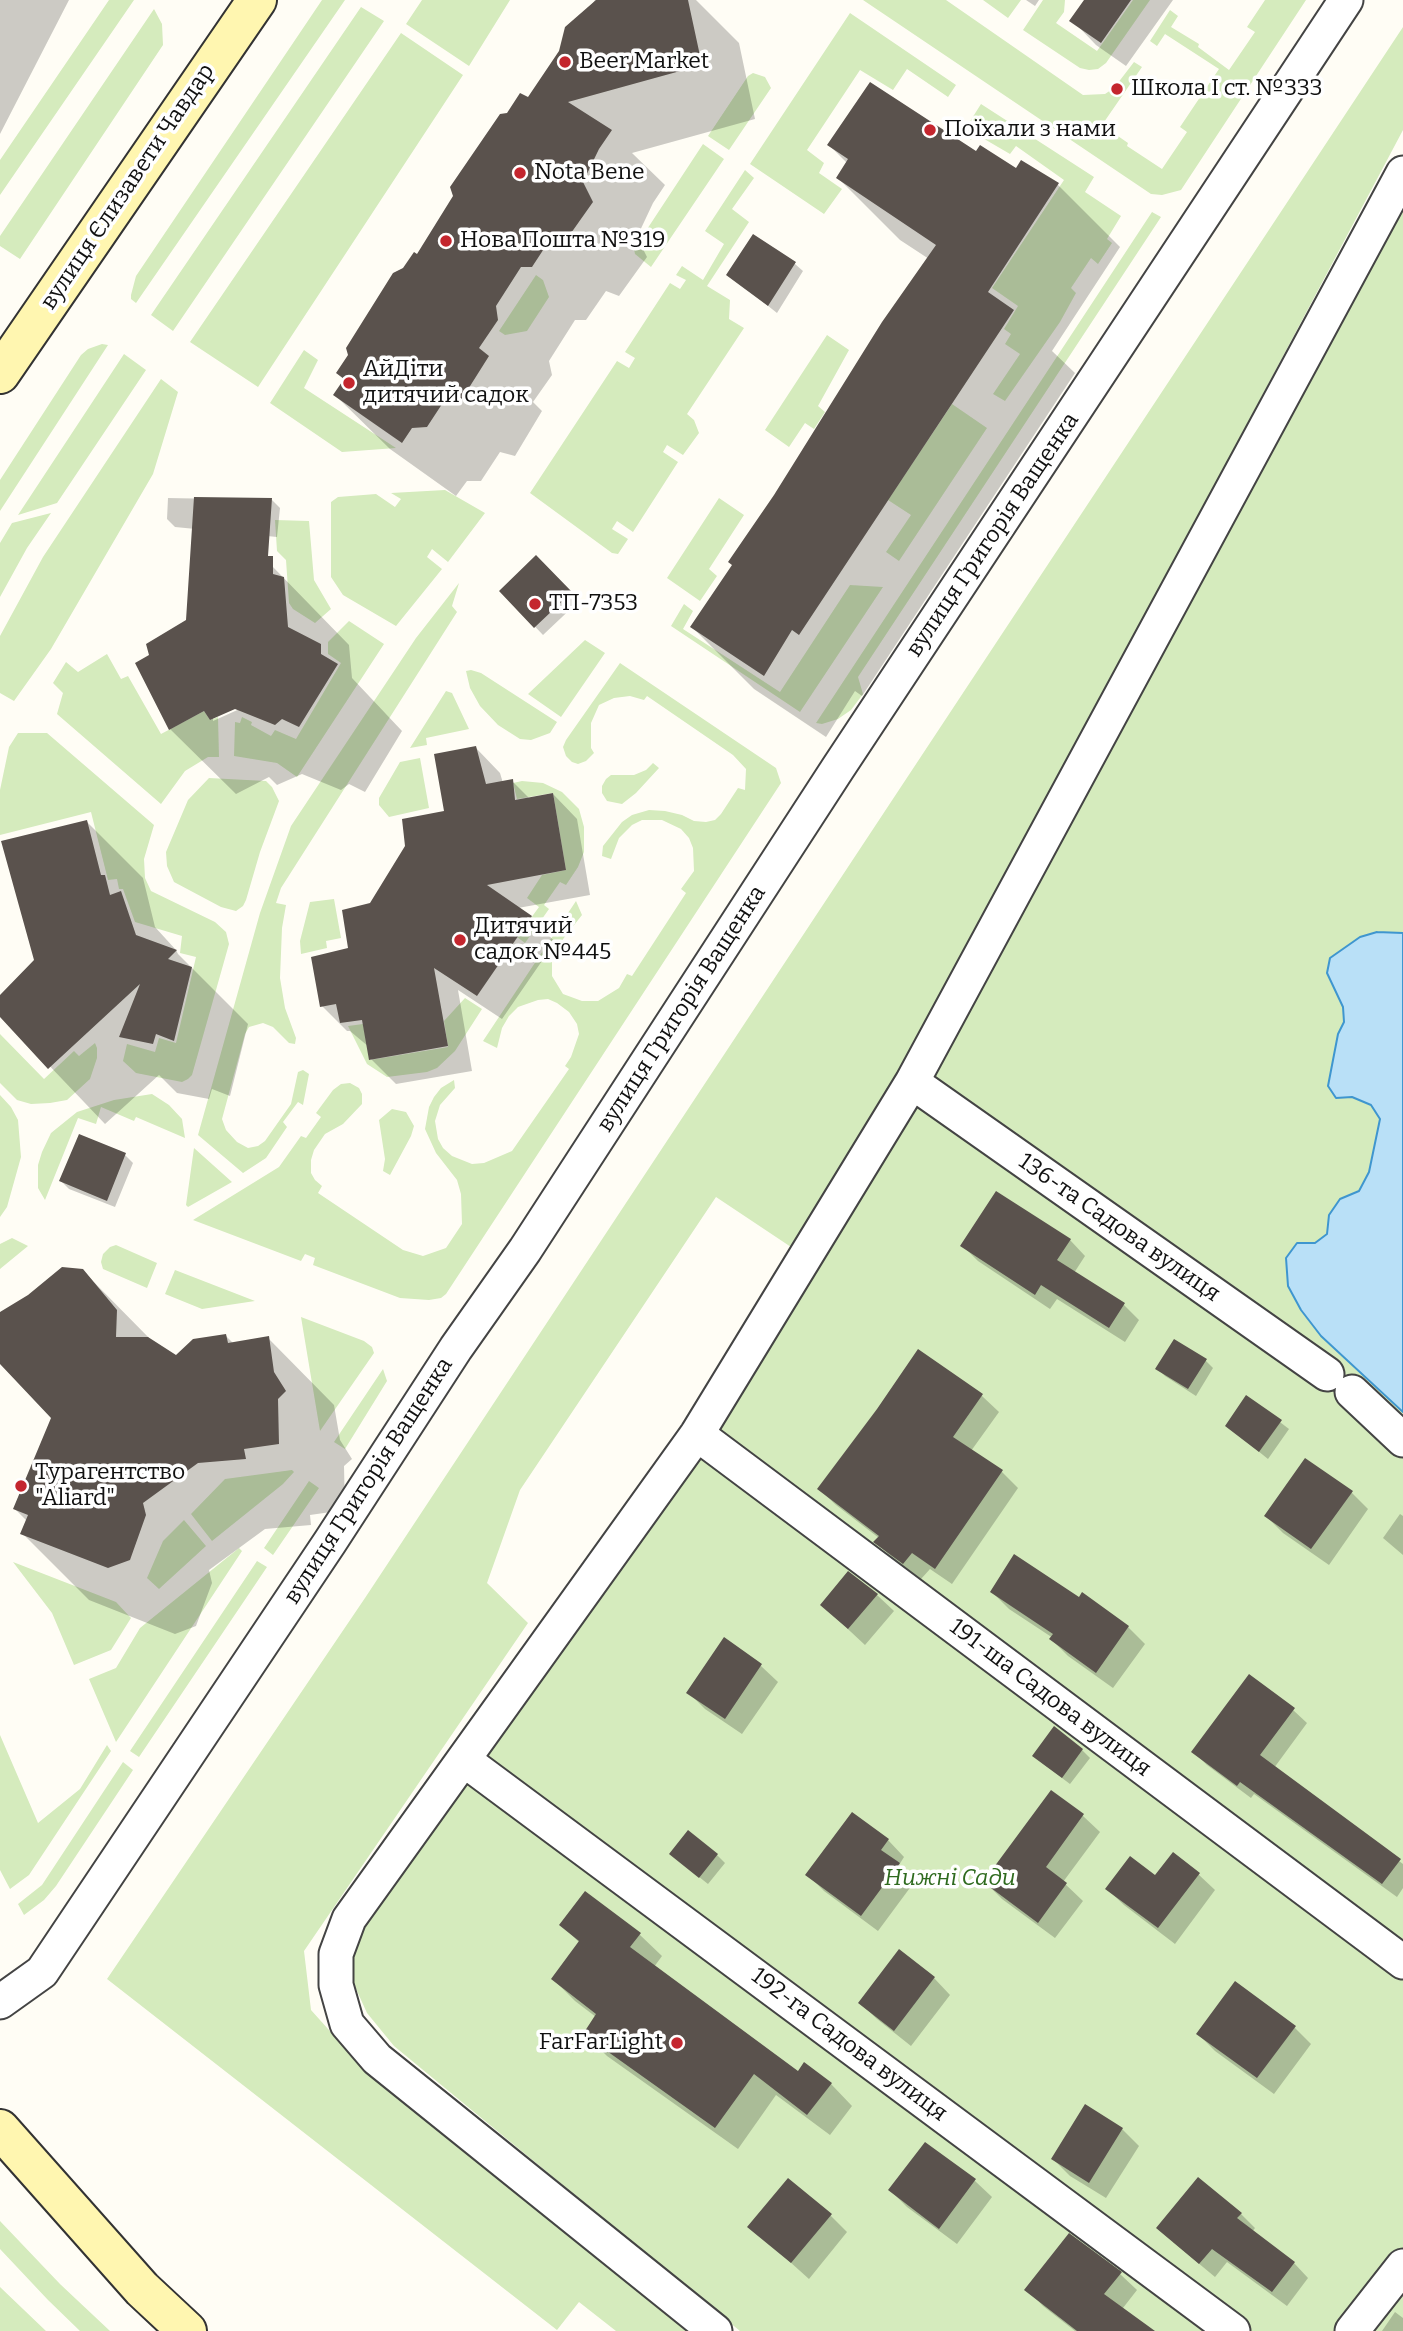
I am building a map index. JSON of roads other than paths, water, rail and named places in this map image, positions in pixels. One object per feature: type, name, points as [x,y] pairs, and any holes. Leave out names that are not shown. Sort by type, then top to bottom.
[{"type":"street","name":"вулиця Єлизавети Чавдар","points":[[0,374],[257,0]]},
{"type":"street","name":"вулиця Григорія Ващенка","points":[[0,2002],[42,1972],[330,1542],[456,1348],[525,1250],[838,768],[1346,0]]},
{"type":"street","points":[[715,2331],[377,2059],[348,2024],[336,1985],[336,1954],[349,1919],[697,1434],[912,1082],[1403,173]]},
{"type":"street","name":"136-та Садова вулиця","points":[[912,1082],[1339,1383],[1403,1440]]},
{"type":"street","name":"191-ша Садова вулиця","points":[[697,1434],[1403,1962]]},
{"type":"street","name":"192-га Садова вулиця","points":[[464,1760],[1233,2331]]},
{"type":"street","points":[[0,2129],[142,2288],[187,2331]]},
{"type":"street","points":[[1352,2331],[1403,2266]]},
{"type":"water","points":[[1377,932],[1403,933],[1403,1412],[1321,1336],[1301,1310],[1288,1286],[1286,1258],[1297,1243],[1315,1243],[1327,1234],[1329,1215],[1340,1199],[1359,1191],[1369,1172],[1380,1119],[1371,1105],[1352,1097],[1336,1098],[1328,1086],[1338,1034],[1344,1022],[1343,1007],[1327,973],[1330,958],[1360,937]]},
{"type":"place","name":"Beer Market","points":[[565,62]]},
{"type":"place","name":"Школа І ст. №333","points":[[1117,89]]},
{"type":"place","name":"Поїхали з нами","points":[[930,130]]},
{"type":"place","name":"Nota Bene","points":[[520,173]]},
{"type":"place","name":"Нова Пошта №319","points":[[446,241]]},
{"type":"place","name":"АйДіти дитячий садок","points":[[349,383]]},
{"type":"place","name":"ТП-7353","points":[[535,604]]},
{"type":"place","name":"Дитячий садок №445","points":[[460,940]]},
{"type":"place","name":"Турагентство \"Aliard\"","points":[[21,1486]]},
{"type":"place","name":"FarFarLight","points":[[677,2043]]},
{"type":"park label","name":"Нижні Сади","points":[[950,1879]]}]
